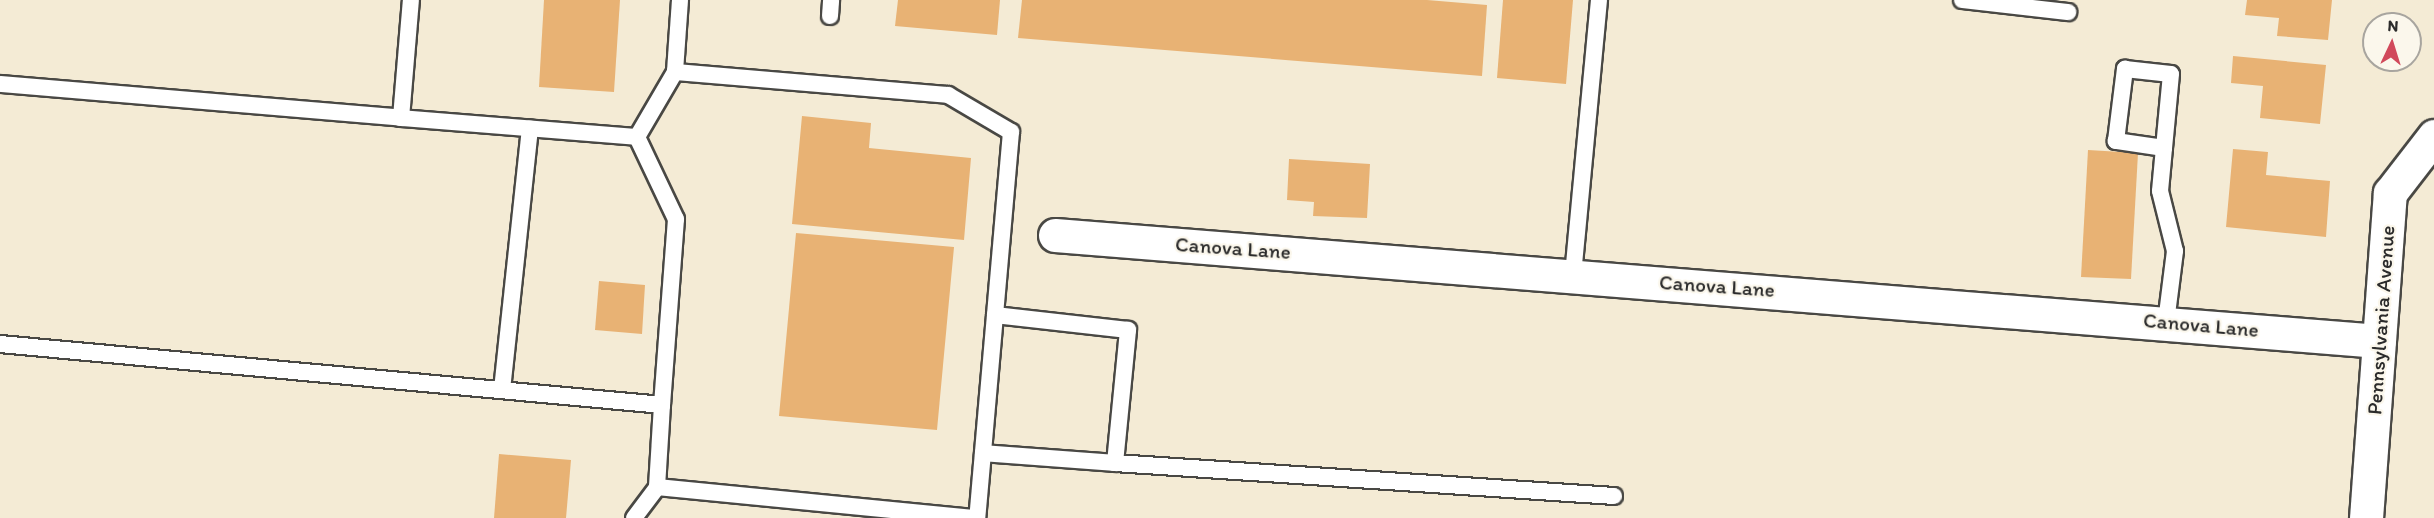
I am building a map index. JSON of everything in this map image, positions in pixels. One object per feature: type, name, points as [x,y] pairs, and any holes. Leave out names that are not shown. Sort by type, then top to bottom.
[{"type":"street","name":"Pennsylvania Avenue","points":[[2366,518],[2390,193],[2434,137],[2434,131]]},
{"type":"street","name":"Canova Lane","points":[[1055,235],[2166,322],[2379,341]]},
{"type":"lane","points":[[401,118],[411,0]]},
{"type":"lane","points":[[637,136],[675,72],[680,0]]},
{"type":"lane","points":[[1573,275],[1599,0]]},
{"type":"lane","points":[[1962,0],[2068,12]]},
{"type":"lane","points":[[2164,148],[2116,141],[2125,69],[2171,74],[2160,191],[2175,251],[2166,322]]},
{"type":"lane","points":[[657,487],[975,518],[983,453],[1011,132],[948,95],[675,72]]},
{"type":"lane","points":[[0,84],[637,136]]},
{"type":"lane","points":[[502,390],[530,128]]},
{"type":"lane","points":[[634,518],[657,487],[676,219],[637,136]]},
{"type":"lane","points":[[995,315],[1128,330],[1115,463]]},
{"type":"lane","points":[[0,344],[662,405]]},
{"type":"lane","points":[[983,453],[1614,496]]},
{"type":"building","points":[[544,0],[620,0],[614,92],[539,87]]},
{"type":"building","points":[[898,0],[1000,0],[997,35],[895,26]]},
{"type":"building","points":[[1022,0],[1427,0],[1487,5],[1482,76],[1018,38]]},
{"type":"building","points":[[1503,0],[1573,0],[1566,84],[1497,78]]},
{"type":"building","points":[[2247,0],[2332,0],[2328,40],[2277,36],[2279,18],[2245,15]]},
{"type":"building","points":[[2233,56],[2326,65],[2320,124],[2260,118],[2263,86],[2231,83]]},
{"type":"building","points":[[802,116],[871,123],[869,148],[971,158],[964,240],[792,224]]},
{"type":"building","points":[[2233,149],[2268,152],[2266,175],[2330,181],[2326,237],[2226,227]]},
{"type":"building","points":[[2088,150],[2138,153],[2131,279],[2081,277]]},
{"type":"building","points":[[1289,159],[1370,164],[1367,218],[1313,216],[1314,202],[1287,200]]},
{"type":"building","points":[[796,233],[954,247],[937,430],[779,416]]},
{"type":"building","points":[[599,281],[645,285],[642,334],[595,330]]},
{"type":"building","points":[[499,454],[571,460],[566,518],[494,518]]}]
